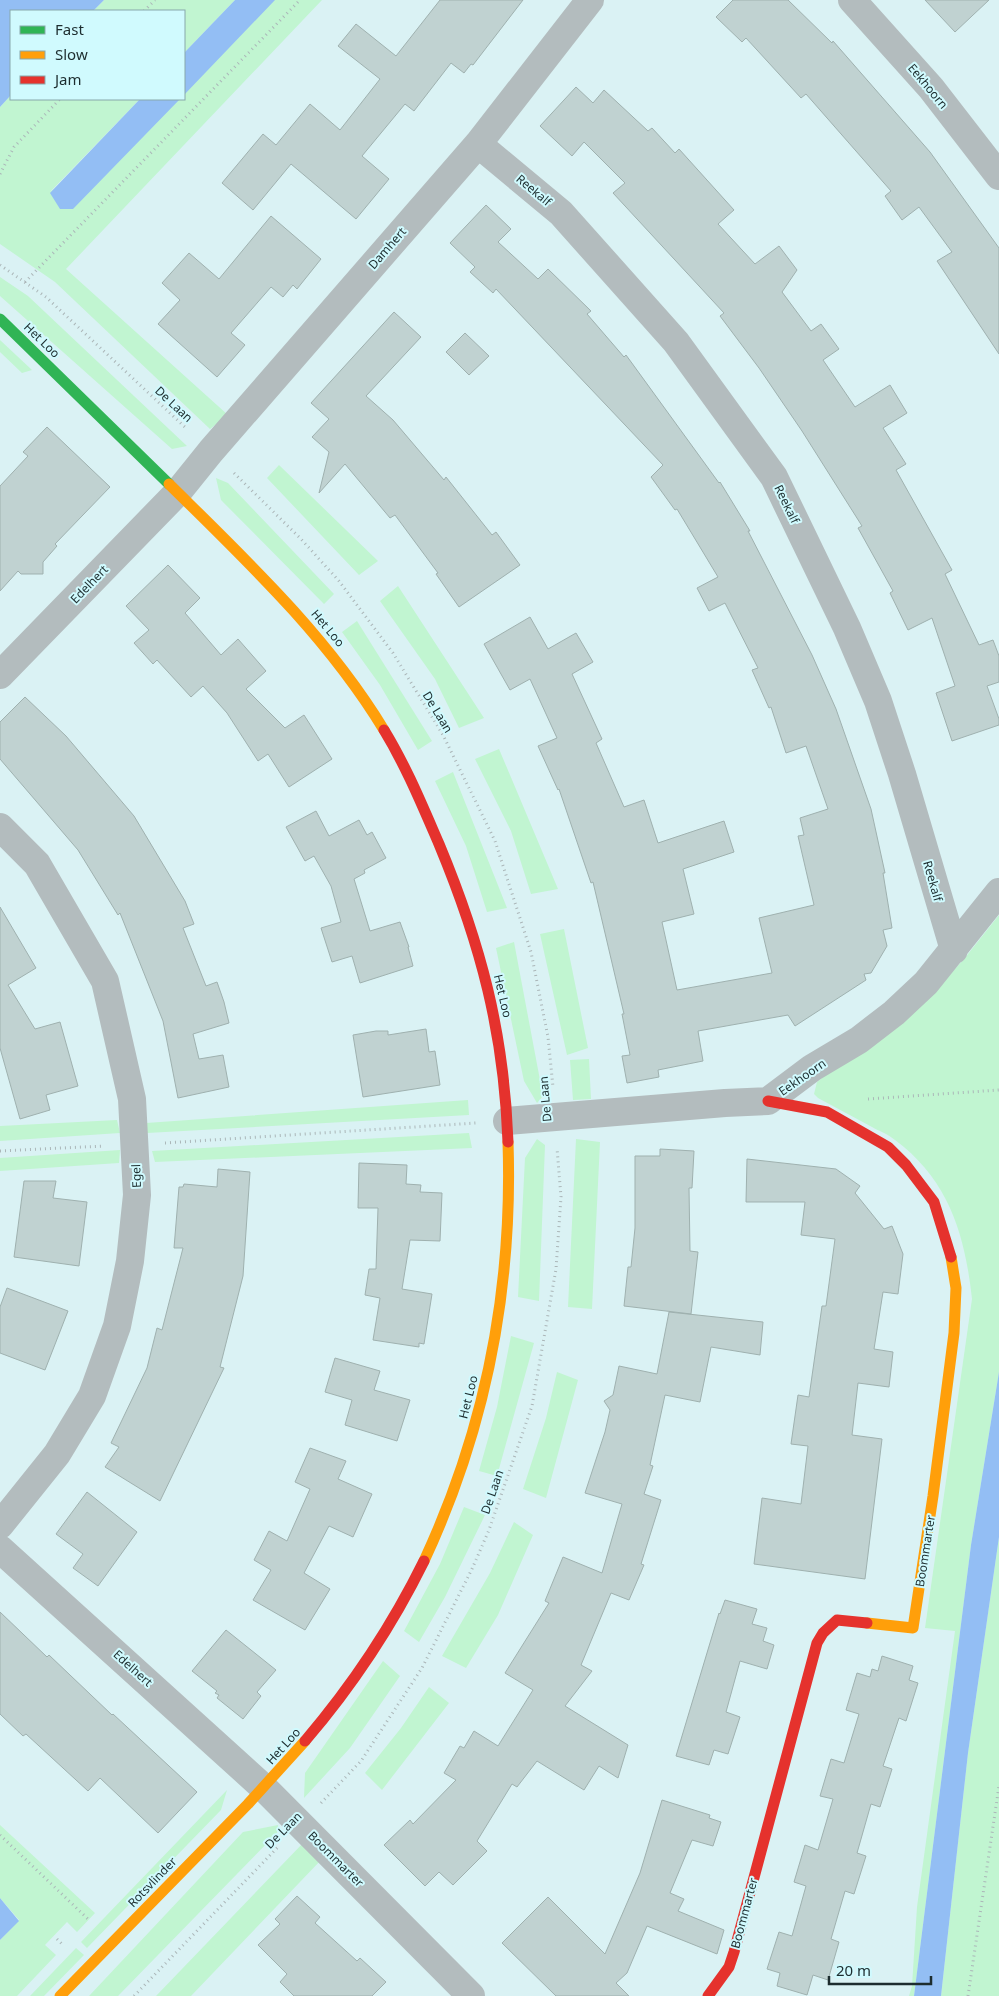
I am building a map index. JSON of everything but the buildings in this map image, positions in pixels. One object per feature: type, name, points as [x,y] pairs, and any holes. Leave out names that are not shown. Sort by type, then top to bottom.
[{"type":"street","name":"Damhert","points":[[178,492],[211,451],[478,144],[590,0]]},
{"type":"street","name":"Eekhoorn","points":[[852,0],[931,88],[999,176]]},
{"type":"street","name":"Reekalf","points":[[478,144],[560,213],[676,342],[774,477],[847,628],[878,701],[902,774],[954,950]]},
{"type":"street","name":"Het Loo","points":[[0,319],[178,492],[308,624],[346,672],[390,739],[422,803],[472,928],[492,1003],[501,1054],[507,1121],[508,1183],[505,1253],[498,1324],[484,1393],[463,1465],[444,1517],[401,1604],[360,1670],[306,1742],[264,1788]]},
{"type":"street","name":"Edelhert","points":[[0,676],[178,492]]},
{"type":"street","name":"Egel","points":[[0,827],[37,864],[105,981],[132,1098],[137,1195],[130,1262],[117,1326],[92,1396],[57,1454],[0,1526]]},
{"type":"street","name":"Eekhoorn","points":[[507,1121],[725,1102],[768,1101],[812,1068],[859,1040],[894,1013],[926,983],[999,892]]},
{"type":"street","name":"Boommarter","points":[[708,1996],[728,1967],[734,1952],[817,1643],[823,1632],[836,1620],[913,1628],[933,1496],[953,1342],[956,1288],[949,1247],[934,1202],[906,1165],[888,1147],[827,1112],[768,1101]]},
{"type":"street","name":"Edelhert","points":[[0,1549],[264,1788]]},
{"type":"street","name":"Boommarter","points":[[264,1788],[471,1996]]},
{"type":"street","name":"Rotsvlinder","points":[[60,1996],[264,1788]]},
{"type":"path","points":[[145,10],[155,0]]},
{"type":"path","points":[[25,282],[300,0]]},
{"type":"path","points":[[0,174],[14,147],[59,100]]},
{"type":"path","name":"De Laan","points":[[0,265],[46,297],[211,451],[301,539],[339,581],[393,653],[443,735],[495,841],[531,952],[548,1037],[555,1118],[561,1196],[556,1269],[532,1406],[489,1530],[472,1569],[422,1668],[361,1761],[136,1995]]},
{"type":"path","points":[[814,1109],[859,1099],[999,1090]]},
{"type":"path","points":[[0,1152],[507,1121]]},
{"type":"path","points":[[968,1996],[999,1786]]},
{"type":"path","points":[[0,1835],[92,1922]]},
{"type":"path","points":[[57,1939],[67,1948]]},
{"type":"green space","points":[[104,0],[235,0],[185,52],[185,10],[94,10]]},
{"type":"green space","points":[[274,0],[322,0],[66,269],[228,415],[210,429],[55,282],[0,244],[0,107],[10,96],[10,100],[139,100],[50,192],[178,100],[185,100],[185,93]]},
{"type":"green space","points":[[0,277],[28,296],[187,446],[172,449],[0,296]]},
{"type":"green space","points":[[0,340],[32,370],[22,373],[0,352]]},
{"type":"green space","points":[[279,465],[378,561],[359,575],[267,478]]},
{"type":"green space","points":[[216,478],[228,483],[334,594],[324,604],[221,500]]},
{"type":"green space","points":[[398,586],[484,718],[459,728],[435,679],[380,601]]},
{"type":"green space","points":[[357,621],[432,741],[418,750],[380,685],[342,632]]},
{"type":"green space","points":[[499,749],[558,889],[531,894],[511,831],[475,759]]},
{"type":"green space","points":[[453,772],[507,908],[487,912],[466,846],[435,781]]},
{"type":"green space","points":[[999,915],[999,1372],[971,1545],[914,1996],[909,1996],[912,1986],[917,1907],[955,1631],[925,1628],[972,1299],[965,1253],[959,1231],[951,1210],[929,1173],[914,1156],[892,1138],[818,1098],[814,1094],[817,1082],[920,1007],[964,959]]},
{"type":"green space","points":[[564,929],[588,1048],[567,1055],[540,934]]},
{"type":"green space","points":[[514,942],[543,1096],[537,1103],[524,1081],[496,948]]},
{"type":"green space","points":[[589,1059],[591,1099],[573,1100],[570,1060]]},
{"type":"green space","points":[[468,1100],[469,1115],[147,1133],[146,1123]]},
{"type":"green space","points":[[117,1120],[120,1133],[0,1141],[0,1126]]},
{"type":"green space","points":[[469,1133],[472,1148],[155,1162],[152,1151]]},
{"type":"green space","points":[[537,1139],[545,1145],[539,1301],[518,1297],[525,1158]]},
{"type":"green space","points":[[576,1139],[600,1142],[592,1309],[568,1307]]},
{"type":"green space","points":[[120,1150],[119,1163],[0,1171],[0,1158]]},
{"type":"green space","points":[[511,1336],[534,1343],[497,1476],[479,1471],[497,1407]]},
{"type":"green space","points":[[557,1372],[578,1380],[546,1498],[523,1489],[546,1418]]},
{"type":"green space","points":[[464,1507],[485,1515],[445,1597],[419,1642],[404,1631],[440,1564]]},
{"type":"green space","points":[[514,1522],[533,1535],[498,1615],[466,1668],[442,1656],[490,1573]]},
{"type":"green space","points":[[999,1537],[999,1996],[941,1996],[968,1753]]},
{"type":"green space","points":[[383,1661],[400,1676],[350,1748],[304,1798],[305,1773]]},
{"type":"green space","points":[[429,1687],[449,1703],[382,1790],[365,1773],[401,1728]]},
{"type":"green space","points":[[227,1790],[221,1810],[87,1948],[81,1942]]},
{"type":"green space","points":[[0,1825],[95,1913],[77,1932],[67,1922],[45,1945],[56,1955],[17,1996],[0,1996],[0,1940],[19,1920],[0,1898]]},
{"type":"green space","points":[[278,1825],[277,1833],[118,1996],[89,1996],[243,1832]]},
{"type":"green space","points":[[304,1842],[322,1859],[191,1996],[156,1996]]},
{"type":"green space","points":[[76,1948],[84,1955],[44,1996],[30,1996]]},
{"type":"water","points":[[0,0],[104,0],[94,10],[10,10],[10,96],[0,107]]},
{"type":"water","points":[[235,0],[275,0],[185,94],[185,52]]},
{"type":"water","points":[[139,100],[179,100],[73,209],[60,209],[50,193]]},
{"type":"water","points":[[999,1372],[999,1537],[968,1753],[941,1996],[914,1996],[971,1545]]},
{"type":"water","points":[[0,1898],[19,1921],[0,1940]]},
{"type":"traffic: fast","points":[[0,319],[169,484]]},
{"type":"traffic: slow","points":[[169,484],[256,571],[311,631],[362,696],[384,730]]},
{"type":"traffic: slow","points":[[424,1561],[446,1511],[464,1460],[479,1409],[491,1357],[506,1251],[508,1142]]},
{"type":"traffic: slow","points":[[867,1623],[913,1628],[933,1496],[954,1333],[956,1288],[951,1257]]},
{"type":"traffic: slow","points":[[60,1996],[248,1804],[305,1741]]},
{"type":"traffic: jam","points":[[384,730],[407,772],[439,844],[454,881],[478,954],[488,990],[501,1063],[506,1102],[508,1142]]},
{"type":"traffic: jam","points":[[768,1101],[827,1112],[888,1147],[906,1165],[934,1202],[951,1257]]},
{"type":"traffic: jam","points":[[305,1741],[339,1699],[370,1655],[399,1609],[424,1561]]},
{"type":"traffic: jam","points":[[708,1996],[729,1967],[734,1952],[817,1643],[823,1633],[837,1620],[867,1623]]}]
